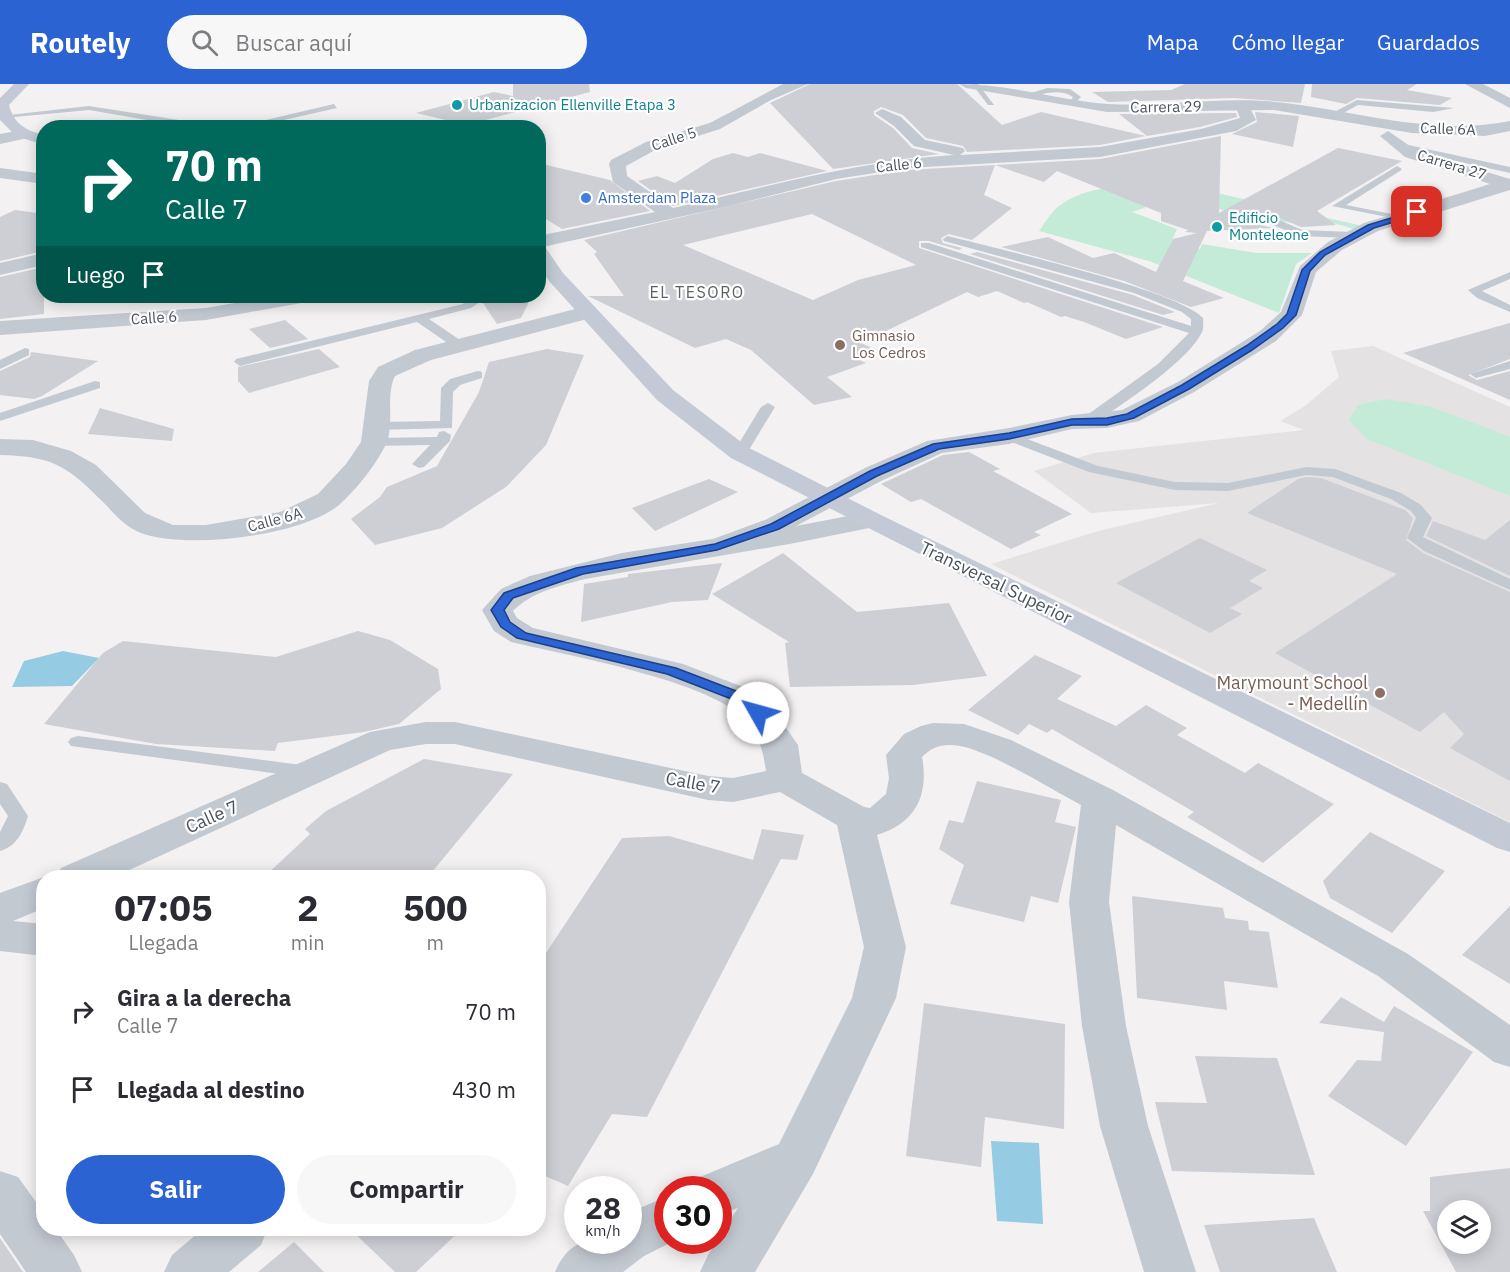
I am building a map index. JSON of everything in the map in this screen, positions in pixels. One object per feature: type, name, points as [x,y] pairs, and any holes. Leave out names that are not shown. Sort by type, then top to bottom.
[{"type":"main road","points":[[22,84],[2,108],[9,125],[22,135],[36,138]]},
{"type":"main road","name":"Transversal Superior","points":[[546,263],[587,312],[665,395],[740,453],[862,517],[1510,839]]},
{"type":"street","name":"Calle 5","points":[[670,214],[619,178],[617,164],[631,153],[716,125],[763,96],[801,84]]},
{"type":"street","points":[[1472,84],[1510,104]]},
{"type":"street","name":"Carrera 29","points":[[970,85],[1029,95],[1072,94],[1107,108],[1274,106],[1358,121],[1400,136]]},
{"type":"street","name":"Calle 6","points":[[546,240],[670,214],[889,160],[985,159],[1100,152],[1169,140],[1236,126],[1248,120],[1242,105]]},
{"type":"street","points":[[879,122],[899,120],[914,140],[926,145],[972,152],[985,159]]},
{"type":"street","name":"Carrera 29","points":[[1358,121],[1400,136]]},
{"type":"street","name":"Calle 6A","points":[[1400,136],[1473,136],[1510,126]]},
{"type":"street","points":[[0,139],[22,135]]},
{"type":"street","name":"Carrera 27","points":[[1400,136],[1412,154],[1510,184]]},
{"type":"street","points":[[626,140],[636,143],[642,149]]},
{"type":"street","points":[[0,173],[36,178]]},
{"type":"street","points":[[717,547],[775,526],[874,474],[936,446],[1009,436],[1053,425],[1118,420],[1148,407],[1268,336],[1292,315],[1306,270],[1323,254],[1352,236],[1398,218],[1510,184]]},
{"type":"street","points":[[0,269],[36,261]]},
{"type":"street","points":[[0,278],[36,276]]},
{"type":"street","points":[[144,303],[157,318]]},
{"type":"street","name":"Calle 6","points":[[0,328],[157,318],[273,303]]},
{"type":"street","name":"Calle 6A","points":[[0,447],[33,448],[62,456],[87,471],[135,519],[151,527],[172,533],[206,534],[288,519],[312,509],[341,489],[375,434],[381,381],[386,372],[399,364],[459,345],[587,312]]},
{"type":"street","points":[[862,517],[717,547],[580,570],[509,595],[497,610],[505,624],[522,635],[671,671],[739,697],[758,713],[780,745],[785,779],[854,818],[876,822],[896,810],[906,796],[908,776],[904,755],[916,742],[933,734],[964,735],[999,748],[1100,798],[1394,965],[1510,1049]]},
{"type":"street","name":"Calle 7","points":[[93,870],[382,740],[426,733],[454,733],[708,788],[733,790],[785,779]]},
{"type":"street","points":[[1100,798],[1089,902],[1104,1026],[1124,1126],[1170,1272]]},
{"type":"street","points":[[726,1272],[796,1159],[874,998],[885,947],[854,818]]},
{"type":"street","points":[[0,910],[36,894]]},
{"type":"street","points":[[0,935],[36,939]]},
{"type":"street","points":[[732,1188],[796,1159]]},
{"type":"street","points":[[0,1193],[56,1272]]},
{"type":"street","points":[[190,1272],[233,1236]]},
{"type":"street","points":[[581,1272],[607,1254]]},
{"type":"lane","points":[[970,85],[991,103]]},
{"type":"lane","points":[[1331,116],[1357,102],[1433,110],[1450,108]]},
{"type":"lane","points":[[272,120],[334,106]]},
{"type":"lane","points":[[2,108],[89,108],[162,120]]},
{"type":"lane","points":[[1400,136],[1510,170]]},
{"type":"lane","points":[[1397,169],[1337,206],[1398,218]]},
{"type":"lane","points":[[1255,220],[1275,222],[1300,232],[1352,236]]},
{"type":"lane","points":[[948,239],[1138,291],[1172,304],[1197,318],[1196,331],[1130,393],[1088,421]]},
{"type":"lane","points":[[925,245],[1196,331]]},
{"type":"lane","points":[[1510,275],[1474,290],[1480,296],[1510,309]]},
{"type":"lane","points":[[240,362],[421,319],[472,303]]},
{"type":"lane","points":[[421,319],[459,345]]},
{"type":"lane","points":[[0,365],[25,352]]},
{"type":"lane","points":[[1476,374],[1510,364]]},
{"type":"lane","points":[[419,464],[443,441],[447,424],[446,391],[455,382],[478,375]]},
{"type":"lane","points":[[0,417],[95,385]]},
{"type":"lane","points":[[740,453],[768,407]]},
{"type":"lane","points":[[375,434],[447,424]]},
{"type":"lane","points":[[375,434],[443,441]]},
{"type":"lane","points":[[1009,436],[1094,469],[1174,486],[1228,487],[1313,471],[1345,476],[1373,485],[1416,507],[1424,518],[1415,538],[1430,548],[1510,585]]},
{"type":"lane","points":[[78,742],[312,772]]},
{"type":"lane","points":[[0,789],[18,816],[13,832],[0,844]]},
{"type":"shaded area","name":"Marymount School - Medellín","points":[[1373,346],[1510,407],[1510,822],[991,564],[1102,530],[1219,503],[1091,513],[1034,471],[1094,453],[1304,430],[1280,421],[1305,406],[1339,377],[1331,351]]},
{"type":"green space","points":[[1181,185],[1363,226],[1354,229],[1333,223],[1302,224],[1246,217],[1206,205],[1161,202],[1132,212],[1177,229],[1170,245],[1200,249],[1202,244],[1256,253],[1312,253],[1296,264],[1279,313],[1149,261],[1039,231],[1059,206],[1086,192],[1118,186]]},
{"type":"green space","points":[[1386,399],[1432,407],[1510,437],[1510,496],[1367,439],[1349,420],[1358,405]]},
{"type":"water","points":[[63,651],[99,658],[72,686],[12,687],[24,661]]},
{"type":"water","points":[[991,1141],[1039,1143],[1043,1224],[997,1221]]},
{"type":"building","points":[[513,84],[589,84],[590,92],[486,120],[446,120],[416,113],[494,92],[513,96]]},
{"type":"building","points":[[810,84],[957,84],[1002,125],[1041,112],[1146,136],[1100,145],[967,152],[963,146],[926,138],[903,115],[881,107],[874,111],[874,115],[893,128],[912,148],[939,154],[833,169],[770,103]]},
{"type":"building","points":[[1185,84],[1305,84],[1301,103],[1234,98],[1108,102],[1092,92],[1171,90]]},
{"type":"building","points":[[1312,84],[1417,84],[1407,90],[1452,98],[1440,105],[1357,98],[1346,104],[1311,97]]},
{"type":"building","points":[[1255,112],[1299,116],[1293,147],[1232,134],[1257,122]]},
{"type":"building","points":[[1236,113],[1237,117],[1200,127],[1147,136],[1119,114]]},
{"type":"building","points":[[1221,136],[1219,213],[1338,148],[1402,161],[1317,211],[1336,225],[1301,227],[1280,218],[1255,215],[1249,217],[1249,223],[1274,228],[1207,231],[1183,281],[1224,298],[1191,307],[1124,281],[1001,247],[1048,237],[1093,258],[1114,253],[1156,272],[1173,239],[1197,233],[1185,232],[1188,230],[1161,221],[1161,213],[1057,171],[1044,182],[995,165],[1100,159]]},
{"type":"building","points":[[733,153],[748,157],[760,153],[827,171],[673,206],[638,181],[657,176],[675,183],[713,159]]},
{"type":"building","name":"Amsterdam Plaza","points":[[546,165],[610,180],[650,211],[562,229],[546,219]]},
{"type":"building","points":[[995,165],[984,195],[1012,208],[972,240],[949,234],[941,238],[943,243],[962,248],[959,250],[929,241],[919,241],[919,248],[1163,327],[1126,339],[1084,322],[1065,316],[1061,317],[997,291],[978,297],[967,292],[861,343],[876,350],[856,358],[866,363],[827,377],[852,397],[814,405],[751,350],[726,339],[695,348],[588,296],[624,296],[594,254],[597,252],[584,240],[836,181],[907,170]],"holes":[[[812,214],[916,265],[858,280],[813,300],[683,245]]]},
{"type":"building","points":[[15,210],[36,213],[36,253],[0,261],[0,217]]},
{"type":"building","points":[[977,252],[1133,295],[1175,312],[1163,315],[970,254]]},
{"type":"building","points":[[36,269],[36,303],[44,303],[44,314],[0,319],[0,277]]},
{"type":"building","points":[[483,303],[528,303],[521,318],[497,324]]},
{"type":"building","points":[[285,320],[308,339],[270,348],[249,329]]},
{"type":"building","points":[[1510,323],[1510,359],[1468,375],[1477,380],[1510,371],[1510,400],[1403,353]]},
{"type":"building","points":[[319,349],[340,367],[249,393],[238,381],[238,367]]},
{"type":"building","points":[[547,349],[584,355],[546,445],[506,487],[442,528],[375,545],[351,519],[380,497],[387,487],[437,466],[479,392],[489,362]]},
{"type":"building","points":[[31,352],[98,361],[34,399],[0,395],[0,371],[30,357]]},
{"type":"building","points":[[100,408],[174,429],[172,441],[88,434]]},
{"type":"building","points":[[969,452],[1000,469],[993,471],[1072,514],[1034,532],[1041,535],[1011,549],[921,499],[911,502],[881,484],[943,455]]},
{"type":"building","points":[[1321,478],[1405,510],[1413,518],[1406,540],[1423,553],[1510,592],[1510,781],[1450,748],[1464,734],[1444,712],[1420,732],[1275,653],[1397,574],[1247,513],[1298,479]]},
{"type":"building","points":[[709,479],[738,492],[655,531],[632,508]]},
{"type":"building","points":[[1510,520],[1510,576],[1426,536],[1433,521],[1485,540]]},
{"type":"building","points":[[1200,538],[1267,570],[1249,581],[1263,588],[1230,608],[1242,614],[1210,633],[1116,583]]},
{"type":"building","points":[[783,553],[857,612],[949,603],[987,676],[913,685],[790,687],[785,643],[789,642],[712,594]]},
{"type":"building","points":[[722,563],[708,600],[672,602],[581,622],[584,584],[628,577],[628,574]]},
{"type":"building","points":[[358,631],[390,640],[438,669],[441,689],[399,724],[364,732],[278,743],[275,751],[156,744],[44,724],[103,653],[123,641],[276,657]]},
{"type":"building","points":[[1035,655],[1082,676],[1057,699],[1116,726],[1146,705],[1187,728],[1177,735],[1245,773],[1258,763],[1334,804],[1263,863],[1187,817],[1194,812],[1052,729],[1047,733],[1029,724],[1018,735],[968,710]]},
{"type":"building","points":[[424,759],[513,774],[434,870],[272,870],[310,834],[305,829],[326,811]]},
{"type":"building","points":[[977,781],[1061,800],[1055,822],[1076,827],[1058,903],[1031,896],[1024,922],[950,904],[964,865],[939,849],[949,820],[963,823]]},
{"type":"building","points":[[762,829],[804,835],[797,860],[781,859],[647,1117],[612,1114],[574,1176],[564,1176],[564,1184],[546,1176],[546,953],[622,838],[669,836],[753,860]]},
{"type":"building","points":[[1370,832],[1445,871],[1392,933],[1330,898],[1323,881]]},
{"type":"building","points":[[1132,896],[1223,908],[1225,918],[1248,921],[1249,930],[1269,932],[1278,988],[1224,981],[1227,1010],[1137,998]]},
{"type":"building","points":[[1510,906],[1510,984],[1462,955]]},
{"type":"building","points":[[1341,997],[1384,1022],[1394,1006],[1473,1052],[1406,1146],[1328,1096],[1357,1060],[1381,1061],[1384,1032],[1319,1023]]},
{"type":"building","points":[[924,1003],[1065,1024],[1064,1129],[985,1117],[981,1167],[906,1156]]},
{"type":"building","points":[[1195,1056],[1277,1058],[1315,1175],[1172,1171],[1155,1102],[1207,1103]]},
{"type":"building","points":[[1510,1168],[1510,1272],[1456,1272],[1446,1254],[1491,1254],[1491,1200],[1437,1200],[1437,1237],[1423,1211],[1430,1211],[1430,1177]]},
{"type":"building","points":[[1314,1218],[1337,1272],[1220,1272],[1204,1225]]},
{"type":"building","points":[[357,1236],[454,1236],[416,1272],[395,1272]]},
{"type":"building","points":[[0,1238],[23,1272],[0,1272]]},
{"type":"building","points":[[294,1242],[324,1272],[258,1272]]},
{"type":"place","name":"Urbanizacion Ellenville Etapa 3","points":[[457,105]]},
{"type":"place","name":"Amsterdam Plaza","points":[[586,198]]},
{"type":"place","name":"Edificio Monteleone","points":[[1217,227]]},
{"type":"place","name":"Gimnasio Los Cedros","points":[[840,345]]},
{"type":"place","name":"Marymount School - Medellín","points":[[1380,693]]},
{"type":"district","name":"EL TESORO","points":[[697,292]]},
{"type":"route","points":[[758,713],[739,697],[671,671],[522,635],[505,624],[497,610],[509,595],[580,570],[717,547],[775,526],[867,477],[936,446],[1009,436],[1072,422],[1107,422],[1130,416],[1186,387],[1268,336],[1280,326],[1292,315],[1306,270],[1323,254],[1371,227],[1417,212]]}]
